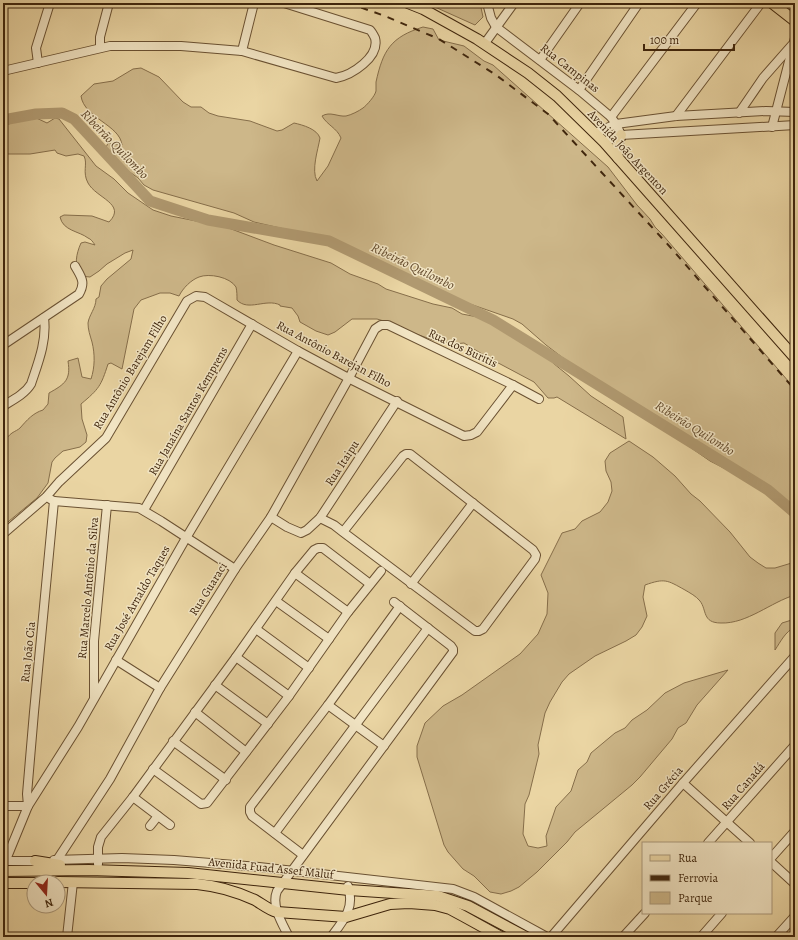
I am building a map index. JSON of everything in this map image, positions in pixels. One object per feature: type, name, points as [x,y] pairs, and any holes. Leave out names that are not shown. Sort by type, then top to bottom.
[{"type":"main road","name":"Avenida João Argenton","points":[[408,3],[422,6],[485,43],[557,96],[604,142],[795,358]]},
{"type":"main road","points":[[772,3],[795,21]]},
{"type":"main road","points":[[618,158],[616,151],[621,136]]},
{"type":"main road","points":[[35,862],[94,870]]},
{"type":"main road","name":"Avenida Fuad Assef Maluf","points":[[5,866],[188,873],[349,890],[438,896],[454,900],[468,906],[526,937]]},
{"type":"main road","points":[[3,883],[26,882]]},
{"type":"main road","name":"Avenida Fuad Assef Maluf","points":[[66,882],[197,884],[216,886],[248,897],[272,911],[346,917],[390,904],[409,903],[435,905],[450,909],[500,937]]},
{"type":"street","points":[[38,63],[36,48],[50,3]]},
{"type":"street","points":[[100,48],[100,37],[110,3]]},
{"type":"street","points":[[242,51],[254,3]]},
{"type":"street","points":[[3,71],[110,46],[181,46],[242,51],[336,78],[350,74],[367,61],[375,50],[375,39],[370,30],[284,3]]},
{"type":"street","points":[[487,3],[491,18],[496,27]]},
{"type":"street","points":[[485,43],[514,3]]},
{"type":"street","points":[[540,60],[580,3]]},
{"type":"street","points":[[579,90],[639,3]]},
{"type":"street","points":[[612,117],[697,3]]},
{"type":"street","points":[[676,116],[761,3]]},
{"type":"street","name":"Rua Campinas","points":[[496,27],[612,117],[621,136]]},
{"type":"street","points":[[739,113],[763,78],[794,41]]},
{"type":"street","points":[[772,127],[794,41]]},
{"type":"street","points":[[595,133],[616,124],[676,116],[777,110],[795,114],[793,125],[621,136],[604,142]]},
{"type":"street","points":[[3,345],[79,294],[83,288],[83,281],[75,266]]},
{"type":"street","name":"Rua Antônio Barejan Filho","points":[[187,301],[196,296],[205,297],[298,351],[464,436],[477,432],[513,385]]},
{"type":"street","name":"Rua Antônio Barejam Filho","points":[[3,534],[46,497],[59,482],[106,438],[187,301]]},
{"type":"street","points":[[3,406],[24,392],[31,384],[45,338],[46,329],[44,318]]},
{"type":"street","name":"Rua Janaína Santos Kemprens","points":[[144,510],[252,324]]},
{"type":"street","name":"Rua dos Buritis","points":[[375,329],[381,325],[388,325],[539,399]]},
{"type":"street","name":"Rua Guaraci","points":[[57,860],[110,779],[160,688],[235,569],[270,517],[375,329]]},
{"type":"street","name":"Rua José Arnaldo Taques","points":[[5,866],[28,806],[78,727],[186,538],[298,351]]},
{"type":"street","name":"Rua Itaipu","points":[[270,517],[287,527],[301,532],[307,530],[320,518],[397,401]]},
{"type":"street","points":[[320,518],[334,525],[343,532],[411,584],[475,631],[483,629],[535,559],[536,555],[533,550],[410,454],[403,456],[343,532]]},
{"type":"street","points":[[46,497],[54,501],[139,508],[235,569]]},
{"type":"street","name":"Rua João Cia","points":[[28,806],[27,794],[33,719],[54,501]]},
{"type":"street","points":[[411,584],[474,503]]},
{"type":"street","name":"Rua Marcelo Antônio da Silva","points":[[94,698],[94,641],[107,505]]},
{"type":"street","points":[[94,870],[98,859],[98,847],[101,838],[236,657],[295,573],[314,550],[322,548],[370,584]]},
{"type":"street","points":[[153,769],[201,804],[208,803],[289,696],[348,612],[381,571]]},
{"type":"street","points":[[295,573],[348,612]]},
{"type":"street","points":[[276,601],[329,639]]},
{"type":"street","points":[[289,937],[277,912],[275,894],[285,878],[292,872],[453,649],[397,604],[328,705],[250,807],[252,816],[303,855]]},
{"type":"street","points":[[275,833],[428,628]]},
{"type":"street","points":[[256,629],[309,668]]},
{"type":"street","name":"Rua Grécia","points":[[552,937],[683,783],[795,656]]},
{"type":"street","points":[[236,657],[289,696]]},
{"type":"street","points":[[116,660],[160,688]]},
{"type":"street","points":[[215,685],[268,724]]},
{"type":"street","points":[[328,705],[384,746]]},
{"type":"street","points":[[195,712],[246,752]]},
{"type":"street","points":[[173,741],[226,780]]},
{"type":"street","name":"Rua Canadá","points":[[709,842],[795,745]]},
{"type":"street","points":[[683,783],[749,842]]},
{"type":"street","points":[[133,797],[170,825]]},
{"type":"street","points":[[3,806],[28,806]]},
{"type":"street","points":[[150,826],[158,816]]},
{"type":"street","points":[[772,857],[795,831]]},
{"type":"street","points":[[5,866],[57,860],[148,858],[259,867],[292,872],[453,889],[474,897],[547,937]]},
{"type":"street","points":[[772,863],[795,884]]},
{"type":"street","points":[[224,877],[227,864]]},
{"type":"street","points":[[259,867],[265,871],[280,873],[283,877],[283,883]]},
{"type":"street","points":[[331,937],[346,917],[350,903],[349,890],[345,878]]},
{"type":"street","points":[[67,937],[73,882]]},
{"type":"street","points":[[623,937],[644,914]]},
{"type":"street","points":[[701,937],[721,914]]},
{"type":"street","points":[[776,937],[795,916]]},
{"type":"green space","points":[[426,3],[480,3],[483,17],[475,25]]},
{"type":"green space","points":[[423,27],[433,29],[439,40],[464,46],[484,61],[493,65],[608,167],[655,227],[795,389],[795,512],[755,484],[710,461],[671,434],[624,405],[546,345],[522,324],[513,319],[460,302],[452,297],[375,266],[358,256],[315,236],[254,222],[234,213],[153,190],[144,185],[138,178],[102,152],[104,152],[108,143],[122,145],[120,138],[115,132],[88,110],[81,96],[94,84],[113,81],[133,69],[141,68],[159,77],[183,102],[191,107],[201,107],[209,113],[218,116],[250,121],[277,131],[282,130],[294,123],[305,126],[316,132],[320,138],[315,166],[315,176],[317,181],[328,166],[341,138],[322,116],[331,114],[346,116],[365,107],[376,91],[376,82],[382,61],[390,46],[403,35]]},
{"type":"green space","points":[[32,116],[47,123],[55,118],[59,119],[96,166],[114,179],[128,193],[153,210],[171,216],[226,227],[274,245],[331,263],[350,274],[378,284],[386,289],[433,304],[452,308],[462,314],[488,319],[511,329],[547,355],[553,363],[591,396],[623,417],[626,439],[557,397],[548,398],[534,382],[464,343],[454,344],[433,340],[394,324],[377,319],[352,319],[335,332],[328,335],[316,331],[300,322],[298,316],[292,308],[280,306],[275,303],[246,305],[241,303],[237,300],[236,287],[233,284],[224,278],[208,275],[196,278],[190,282],[179,296],[170,293],[160,293],[141,300],[134,309],[122,369],[111,363],[108,364],[99,387],[81,404],[82,419],[87,435],[86,442],[80,447],[63,451],[55,458],[52,462],[48,483],[37,498],[3,526],[3,442],[20,428],[30,417],[43,410],[48,404],[49,393],[63,384],[68,377],[68,361],[78,358],[82,377],[91,379],[94,356],[88,323],[96,299],[99,297],[101,286],[131,259],[133,250],[107,264],[90,277],[80,276],[76,260],[81,243],[85,242],[95,245],[89,238],[64,225],[60,217],[64,215],[92,216],[109,222],[114,216],[114,210],[108,201],[97,193],[88,183],[85,175],[84,156],[78,154],[66,156],[57,153],[55,150],[30,154],[3,154],[3,126]]},
{"type":"green space","points":[[629,441],[653,457],[675,476],[730,532],[750,557],[758,563],[766,568],[775,568],[795,562],[795,595],[740,620],[721,623],[711,621],[706,615],[698,599],[691,593],[670,582],[657,581],[645,585],[643,597],[647,616],[636,635],[595,656],[569,674],[562,682],[545,713],[538,745],[539,754],[529,795],[525,804],[523,834],[528,846],[538,848],[547,846],[546,836],[556,807],[571,791],[578,770],[587,762],[591,753],[615,733],[625,728],[632,720],[647,710],[665,693],[684,683],[728,670],[697,705],[686,723],[678,728],[672,739],[632,785],[575,832],[537,872],[519,887],[501,894],[490,892],[474,876],[463,869],[448,852],[444,845],[417,757],[417,746],[425,723],[443,706],[462,695],[520,654],[538,634],[547,614],[548,593],[541,575],[562,533],[575,529],[582,521],[600,512],[608,502],[612,491],[611,482],[606,471],[605,461],[610,453]]},
{"type":"green space","points":[[795,619],[795,627],[786,634],[775,650],[775,633],[782,623]]},
{"type":"waterway","name":"Ribeirão Quilombo","points":[[3,120],[36,114],[62,113],[74,119],[150,201],[208,220],[329,241],[493,320],[768,490],[795,513]]},
{"type":"railway","points":[[348,3],[385,16],[439,39],[496,75],[548,114],[671,248],[795,390]]}]
